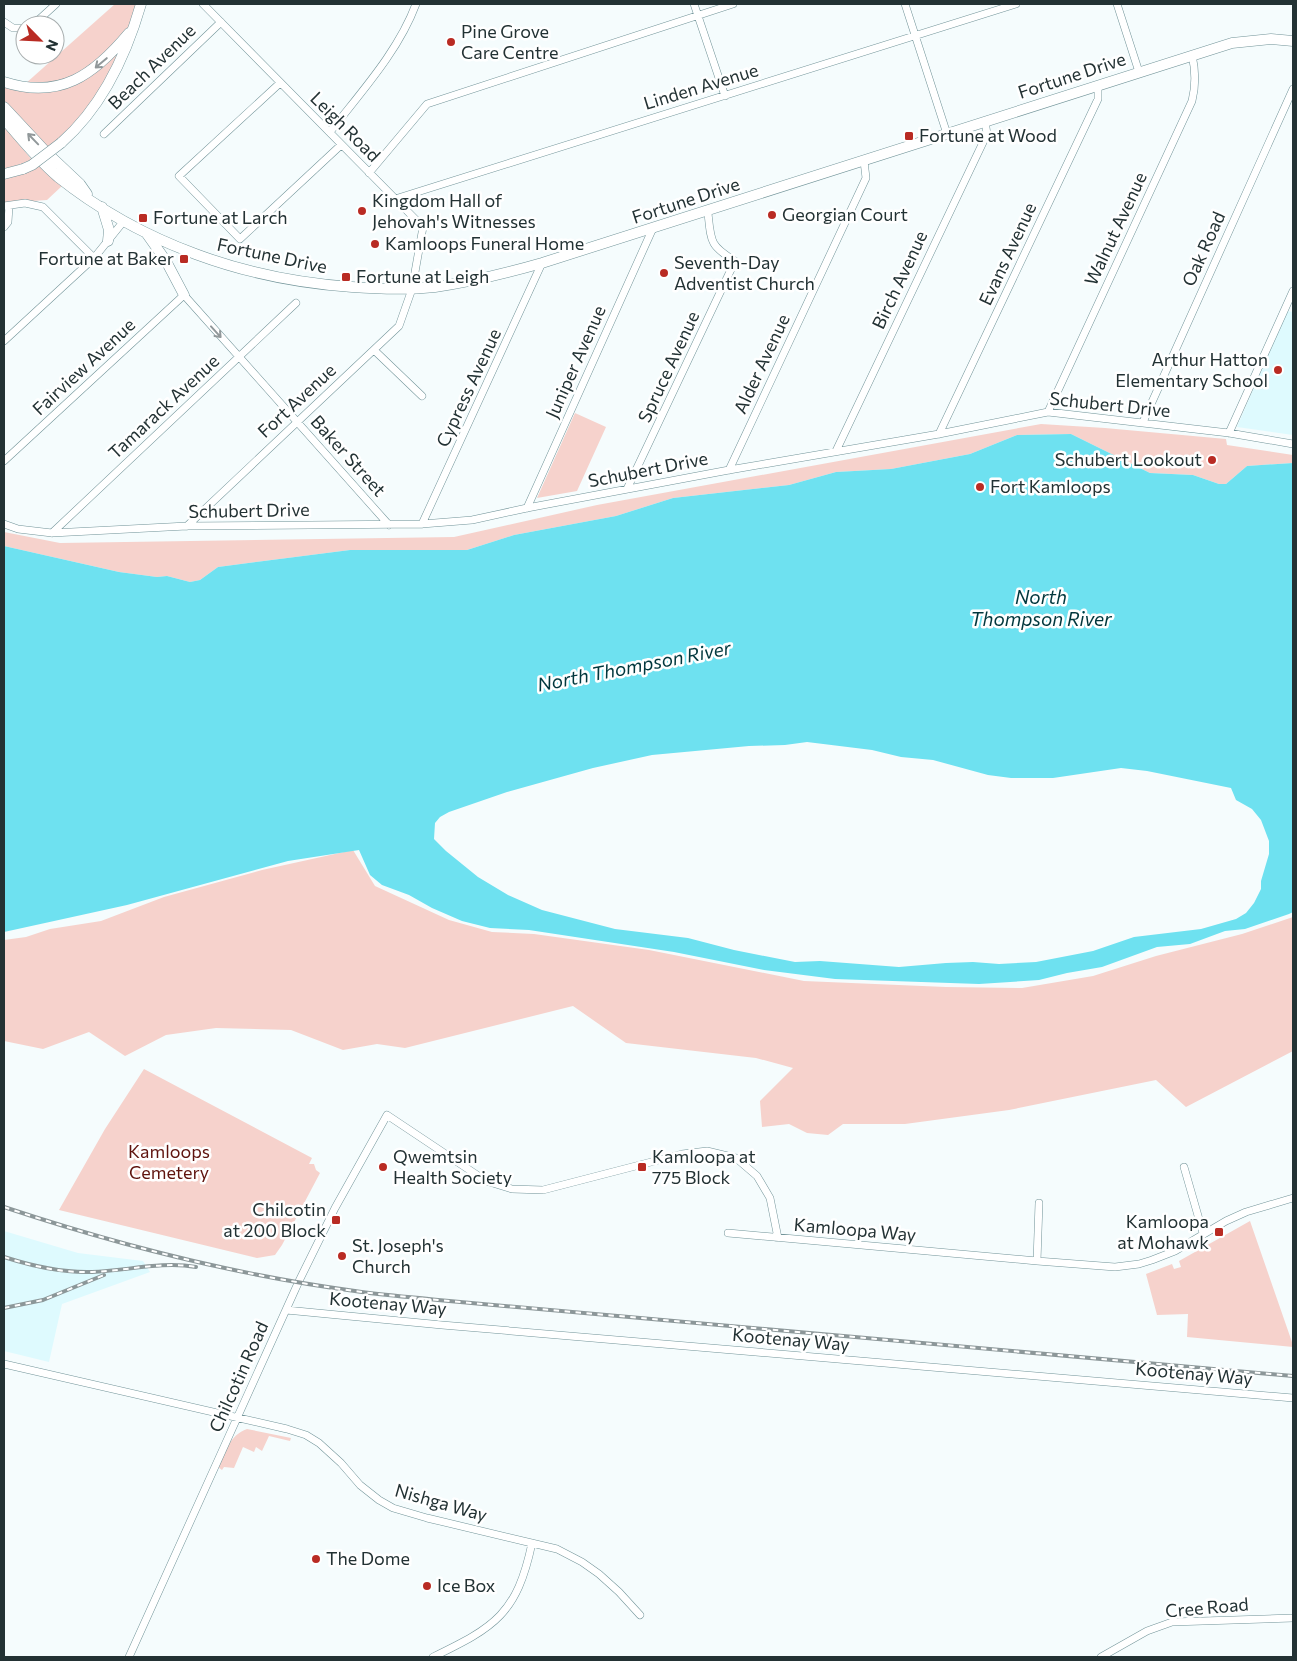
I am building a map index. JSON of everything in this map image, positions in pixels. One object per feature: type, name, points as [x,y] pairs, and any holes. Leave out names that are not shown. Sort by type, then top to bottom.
[{"type":"main road","points":[[4,174],[32,165],[61,143],[84,120],[100,98],[118,67],[141,4]]},
{"type":"main road","points":[[4,82],[37,89],[63,84],[88,74],[111,55],[134,27]]},
{"type":"main road","name":"Fortune Drive","points":[[4,119],[32,152],[57,176],[90,200],[123,222],[213,261],[292,281],[361,288],[412,289],[476,281],[542,263],[1232,43],[1271,39],[1293,40]]},
{"type":"main road","name":"Fortune Drive","points":[[4,108],[80,184],[90,200]]},
{"type":"main road","points":[[102,207],[109,230],[108,241]]},
{"type":"main road","points":[[146,233],[166,261],[184,295]]},
{"type":"street","name":"Leigh Road","points":[[203,4],[422,227],[412,289]]},
{"type":"street","points":[[330,132],[374,76],[403,33],[416,4]]},
{"type":"street","points":[[694,4],[725,96]]},
{"type":"street","points":[[369,173],[426,104],[733,4]]},
{"type":"street","points":[[905,4],[947,134]]},
{"type":"street","name":"Linden Avenue","points":[[395,199],[1016,4]]},
{"type":"street","points":[[1117,4],[1139,72]]},
{"type":"street","points":[[42,15],[52,5]]},
{"type":"street","points":[[4,22],[15,28]]},
{"type":"street","name":"Beach Avenue","points":[[104,134],[221,22]]},
{"type":"street","name":"Walnut Avenue","points":[[1048,412],[1192,101],[1196,87],[1196,69],[1192,56]]},
{"type":"street","points":[[280,82],[179,176],[240,239],[341,145]]},
{"type":"street","name":"Evans Avenue","points":[[939,434],[1098,99],[1098,85]]},
{"type":"street","name":"Oak Road","points":[[1143,422],[1293,89]]},
{"type":"street","name":"Birch Avenue","points":[[836,451],[987,134],[985,121]]},
{"type":"street","name":"Alder Avenue","points":[[730,470],[866,178],[864,161]]},
{"type":"street","points":[[4,227],[8,222],[6,206],[25,203],[43,207],[94,258]]},
{"type":"street","name":"Spruce Avenue","points":[[627,489],[736,261],[719,252],[711,239],[708,213],[710,210]]},
{"type":"street","points":[[4,341],[94,258],[123,222]]},
{"type":"street","name":"Juniper Avenue","points":[[527,508],[653,228]]},
{"type":"street","name":"Cypress Avenue","points":[[422,524],[542,263]]},
{"type":"street","name":"Fort Avenue","points":[[187,526],[398,326],[412,289]]},
{"type":"street","points":[[1229,433],[1293,290]]},
{"type":"street","name":"Baker Street","points":[[184,295],[389,525]]},
{"type":"street","name":"Fairview Avenue","points":[[4,461],[184,295]]},
{"type":"street","name":"Tamarack Avenue","points":[[52,533],[296,303]]},
{"type":"street","points":[[374,350],[422,396]]},
{"type":"street","name":"Schubert Drive","points":[[4,524],[18,529],[52,533],[187,526],[389,525],[472,520],[627,489],[939,434],[1048,412],[1229,433],[1293,444]]},
{"type":"street","name":"Kamloopa Way","points":[[387,1116],[486,1181],[512,1189],[543,1190],[682,1154],[707,1151],[736,1158],[758,1176],[770,1198],[778,1238],[1115,1266],[1139,1264],[1175,1251],[1204,1233],[1246,1212],[1293,1198]]},
{"type":"street","name":"Chilcotin Road","points":[[129,1657],[286,1310],[335,1208],[387,1116]]},
{"type":"street","points":[[1184,1167],[1204,1233]]},
{"type":"street","points":[[1037,1261],[1039,1203]]},
{"type":"street","points":[[728,1233],[778,1238]]},
{"type":"street","name":"Kootenay Way","points":[[286,1310],[1293,1398]]},
{"type":"street","name":"Nishga Way","points":[[4,1364],[237,1417],[306,1435],[330,1452],[367,1491],[393,1508],[557,1550],[582,1562],[599,1574],[640,1615]]},
{"type":"street","points":[[433,1657],[479,1634],[500,1616],[512,1602],[520,1586],[527,1569],[532,1543]]},
{"type":"street","name":"Cree Road","points":[[1101,1657],[1147,1631],[1172,1622],[1293,1618]]},
{"type":"shaded area","name":"Arthur Hatton Elementary School","points":[[1287,311],[1293,312],[1293,435],[1237,427]]},
{"type":"shaded area","points":[[4,1231],[78,1253],[143,1261],[150,1272],[62,1304],[49,1362],[4,1351]]},
{"type":"green space","points":[[115,4],[137,4],[130,27],[91,66],[70,79],[47,85],[25,84],[46,65],[65,65],[65,48]]},
{"type":"green space","points":[[122,48],[99,93],[71,128],[49,148],[4,105],[4,85],[64,88],[89,77]]},
{"type":"green space","points":[[4,126],[32,160],[4,170]]},
{"type":"green space","points":[[38,165],[63,185],[47,200],[4,203],[4,177]]},
{"type":"green space","points":[[575,413],[606,427],[577,491],[537,498]]},
{"type":"green space","points":[[1041,424],[1226,439],[1227,445],[1293,455],[1293,463],[1247,466],[1226,484],[1219,484],[1193,475],[1150,473],[1071,434],[1017,435],[970,454],[891,469],[836,472],[789,485],[673,498],[616,516],[514,535],[467,550],[350,550],[218,567],[200,580],[190,582],[167,576],[157,577],[119,572],[4,546],[4,532],[60,543],[454,537],[597,505]]},
{"type":"green space","points":[[353,850],[375,886],[449,920],[492,932],[534,934],[649,950],[804,981],[1022,988],[1093,976],[1156,956],[1242,934],[1293,917],[1293,1051],[1186,1107],[1156,1080],[1009,1110],[905,1124],[843,1124],[828,1135],[807,1133],[789,1124],[762,1127],[760,1101],[793,1068],[756,1058],[626,1043],[573,1006],[405,1048],[377,1044],[343,1050],[291,1030],[216,1028],[166,1035],[125,1056],[89,1032],[43,1049],[4,1041],[4,940],[26,937],[50,929],[101,921],[164,897],[262,870]]},
{"type":"green space","name":"Kamloops Cemetery","points":[[144,1069],[312,1158],[309,1164],[314,1164],[316,1170],[320,1173],[275,1255],[257,1258],[59,1210],[105,1129]]},
{"type":"green space","points":[[1250,1221],[1293,1347],[1187,1337],[1188,1314],[1157,1315],[1146,1274],[1172,1264],[1174,1269],[1181,1267],[1179,1261]]},
{"type":"green space","points":[[247,1429],[291,1438],[290,1441],[269,1436],[262,1451],[256,1447],[254,1452],[243,1447],[234,1468],[224,1467],[222,1470],[218,1467],[232,1440],[236,1435]]},
{"type":"water","name":"North Thompson River","points":[[1071,434],[1150,473],[1193,475],[1219,484],[1226,484],[1247,466],[1293,463],[1293,912],[1245,929],[1225,931],[1190,944],[1157,947],[1102,967],[1039,980],[979,984],[835,979],[764,970],[674,952],[529,930],[490,928],[462,921],[432,908],[409,895],[382,885],[370,875],[359,850],[288,861],[127,905],[4,932],[4,546],[119,572],[157,577],[167,576],[190,582],[200,580],[218,567],[350,550],[467,550],[514,535],[616,516],[673,498],[789,485],[836,472],[891,469],[970,454],[1017,435]],"holes":[[[807,742],[872,750],[901,757],[933,760],[988,775],[1011,778],[1053,778],[1121,768],[1147,771],[1231,788],[1236,800],[1252,809],[1261,820],[1269,841],[1269,854],[1261,881],[1261,889],[1246,913],[1236,919],[1201,929],[1134,937],[1093,951],[1036,962],[999,964],[973,962],[899,967],[820,961],[795,962],[734,950],[688,938],[615,929],[542,910],[508,895],[478,877],[434,839],[435,823],[440,817],[449,812],[507,792],[593,768],[652,755]]]},
{"type":"railway","points":[[4,1207],[90,1234],[178,1257],[266,1276],[365,1292],[1293,1376]]},
{"type":"railway","points":[[4,1257],[47,1268],[80,1272],[170,1265],[196,1267]]},
{"type":"railway","points":[[4,1308],[43,1300],[104,1275]]},
{"type":"place","name":"Pine Grove Care Centre","points":[[451,42]]},
{"type":"place","name":"Fortune at Wood","points":[[909,136]]},
{"type":"place","name":"Kingdom Hall of Jehovah's Witnesses","points":[[362,211]]},
{"type":"place","name":"Georgian Court","points":[[772,215]]},
{"type":"place","name":"Fortune at Larch","points":[[143,218]]},
{"type":"place","name":"Kamloops Funeral Home","points":[[375,244]]},
{"type":"place","name":"Fortune at Baker","points":[[184,259]]},
{"type":"place","name":"Seventh-Day Adventist Church","points":[[664,273]]},
{"type":"place","name":"Fortune at Leigh","points":[[346,277]]},
{"type":"place","name":"Arthur Hatton Elementary School","points":[[1278,370]]},
{"type":"place","name":"Schubert Lookout","points":[[1212,460]]},
{"type":"place","name":"Fort Kamloops","points":[[980,487]]},
{"type":"place","name":"Qwemtsin Health Society","points":[[383,1167]]},
{"type":"place","name":"Kamloopa at 775 Block","points":[[642,1167]]},
{"type":"place","name":"Chilcotin at 200 Block","points":[[336,1220]]},
{"type":"place","name":"Kamloopa at Mohawk","points":[[1219,1232]]},
{"type":"place","name":"St. Joseph's Church","points":[[342,1256]]},
{"type":"place","name":"The Dome","points":[[316,1559]]},
{"type":"place","name":"Ice Box","points":[[427,1586]]}]
